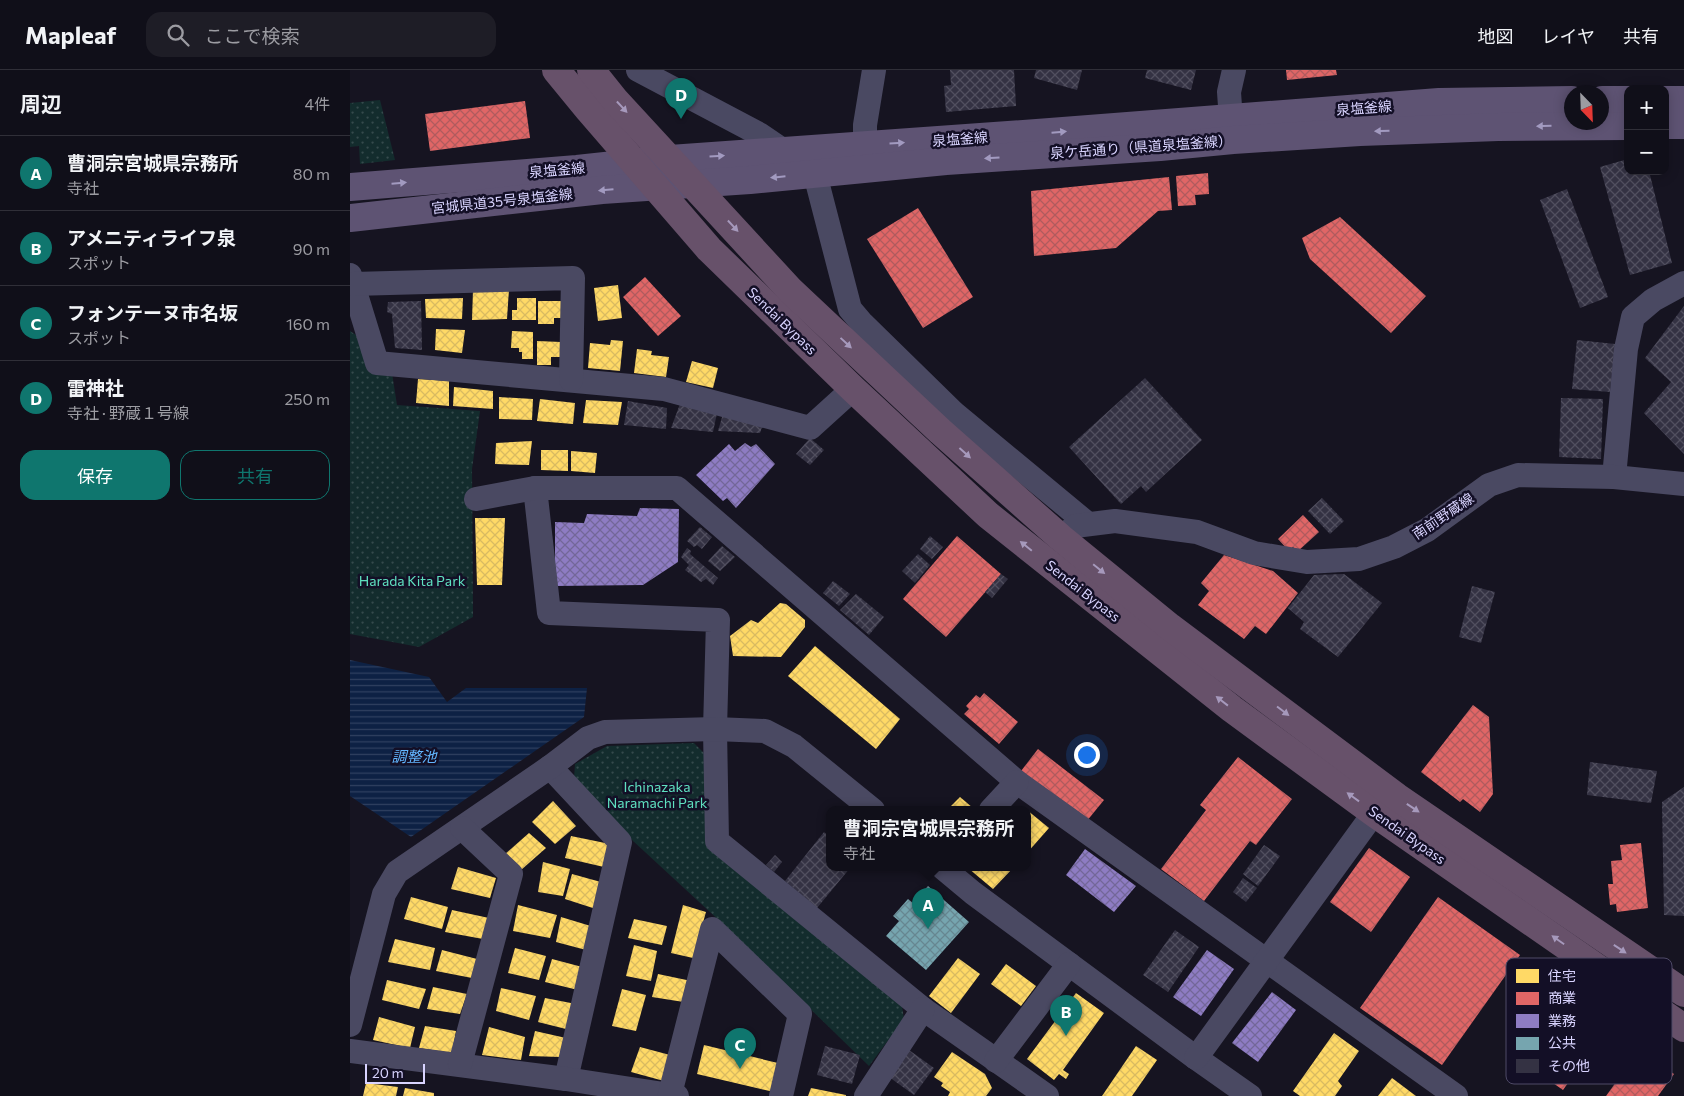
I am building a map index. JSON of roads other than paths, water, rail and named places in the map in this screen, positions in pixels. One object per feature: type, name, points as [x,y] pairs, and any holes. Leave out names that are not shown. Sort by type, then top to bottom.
[{"type":"highway","name":"Sendai Bypass","points":[[556,70],[709,249],[853,390],[988,515],[1232,709],[1374,813],[1583,958]]},
{"type":"highway","name":"Sendai Bypass","points":[[591,70],[615,100],[790,290],[940,431],[1061,538],[1170,627],[1397,797],[1633,958]]},
{"type":"highway","name":"Sendai Bypass","points":[[1672,985],[1684,993]]},
{"type":"highway","name":"Sendai Bypass","points":[[1672,1020],[1684,1028]]},
{"type":"main road","name":"泉塩釜線","points":[[350,186],[670,159],[865,145],[1232,129],[1439,102],[1564,100]]},
{"type":"main road","points":[[1609,100],[1624,100]]},
{"type":"main road","name":"泉ケ岳通り（県道泉塩釜線）","points":[[655,186],[815,174],[946,161],[1160,147],[1232,129],[1360,132],[1468,128],[1624,126]]},
{"type":"main road","name":"宮城県道35号泉塩釜線","points":[[350,218],[602,190],[655,186]]},
{"type":"street","points":[[638,70],[759,134],[784,151]]},
{"type":"street","points":[[865,145],[865,125],[874,70]]},
{"type":"street","points":[[1232,129],[1229,92],[1234,70]]},
{"type":"street","points":[[815,174],[850,309],[954,413],[1088,524]]},
{"type":"street","points":[[571,380],[573,278],[351,280],[355,310],[377,363],[664,389],[810,428],[853,390]]},
{"type":"street","points":[[1614,477],[1626,349],[1633,317],[1653,300],[1684,283]]},
{"type":"street","name":"南前野蔵線","points":[[1061,538],[1075,526],[1114,521],[1197,532],[1254,553],[1307,562],[1358,558],[1394,547],[1428,530],[1489,485],[1518,475],[1614,477],[1684,484]]},
{"type":"street","points":[[476,499],[535,488],[677,488],[1017,782],[1266,962],[1456,1096]]},
{"type":"street","points":[[535,488],[549,613],[718,620],[715,729],[717,841],[923,1009],[1047,1096]]},
{"type":"street","points":[[350,1025],[384,894],[398,872],[550,767],[588,738],[605,732],[715,729],[766,731],[794,746],[868,806]]},
{"type":"street","points":[[550,767],[620,842],[566,1079]]},
{"type":"street","points":[[995,806],[1017,782]]},
{"type":"street","points":[[1196,1058],[1374,813]]},
{"type":"street","points":[[460,1064],[511,874],[462,828]]},
{"type":"street","points":[[948,871],[1069,964],[1250,1096]]},
{"type":"street","points":[[350,1050],[674,1095],[712,929],[800,1014],[781,1096]]},
{"type":"street","points":[[996,1060],[1069,964]]},
{"type":"street","points":[[866,1096],[923,1009]]},
{"type":"water","name":"調整池","points":[[350,660],[429,677],[447,702],[466,688],[587,688],[584,717],[411,837],[350,796]]},
{"type":"place","name":"雷神社","points":[[681,119]]},
{"type":"place","name":"曹洞宗宮城県宗務所","points":[[928,929]]},
{"type":"place","name":"アメニティライフ泉","points":[[1066,1036]]},
{"type":"place","name":"フォンテーヌ市名坂","points":[[740,1069]]},
{"type":"park label","name":"Harada Kita Park","points":[[412,581]]},
{"type":"park label","name":"Ichinazaka Naramachi Park","points":[[657,796]]}]
